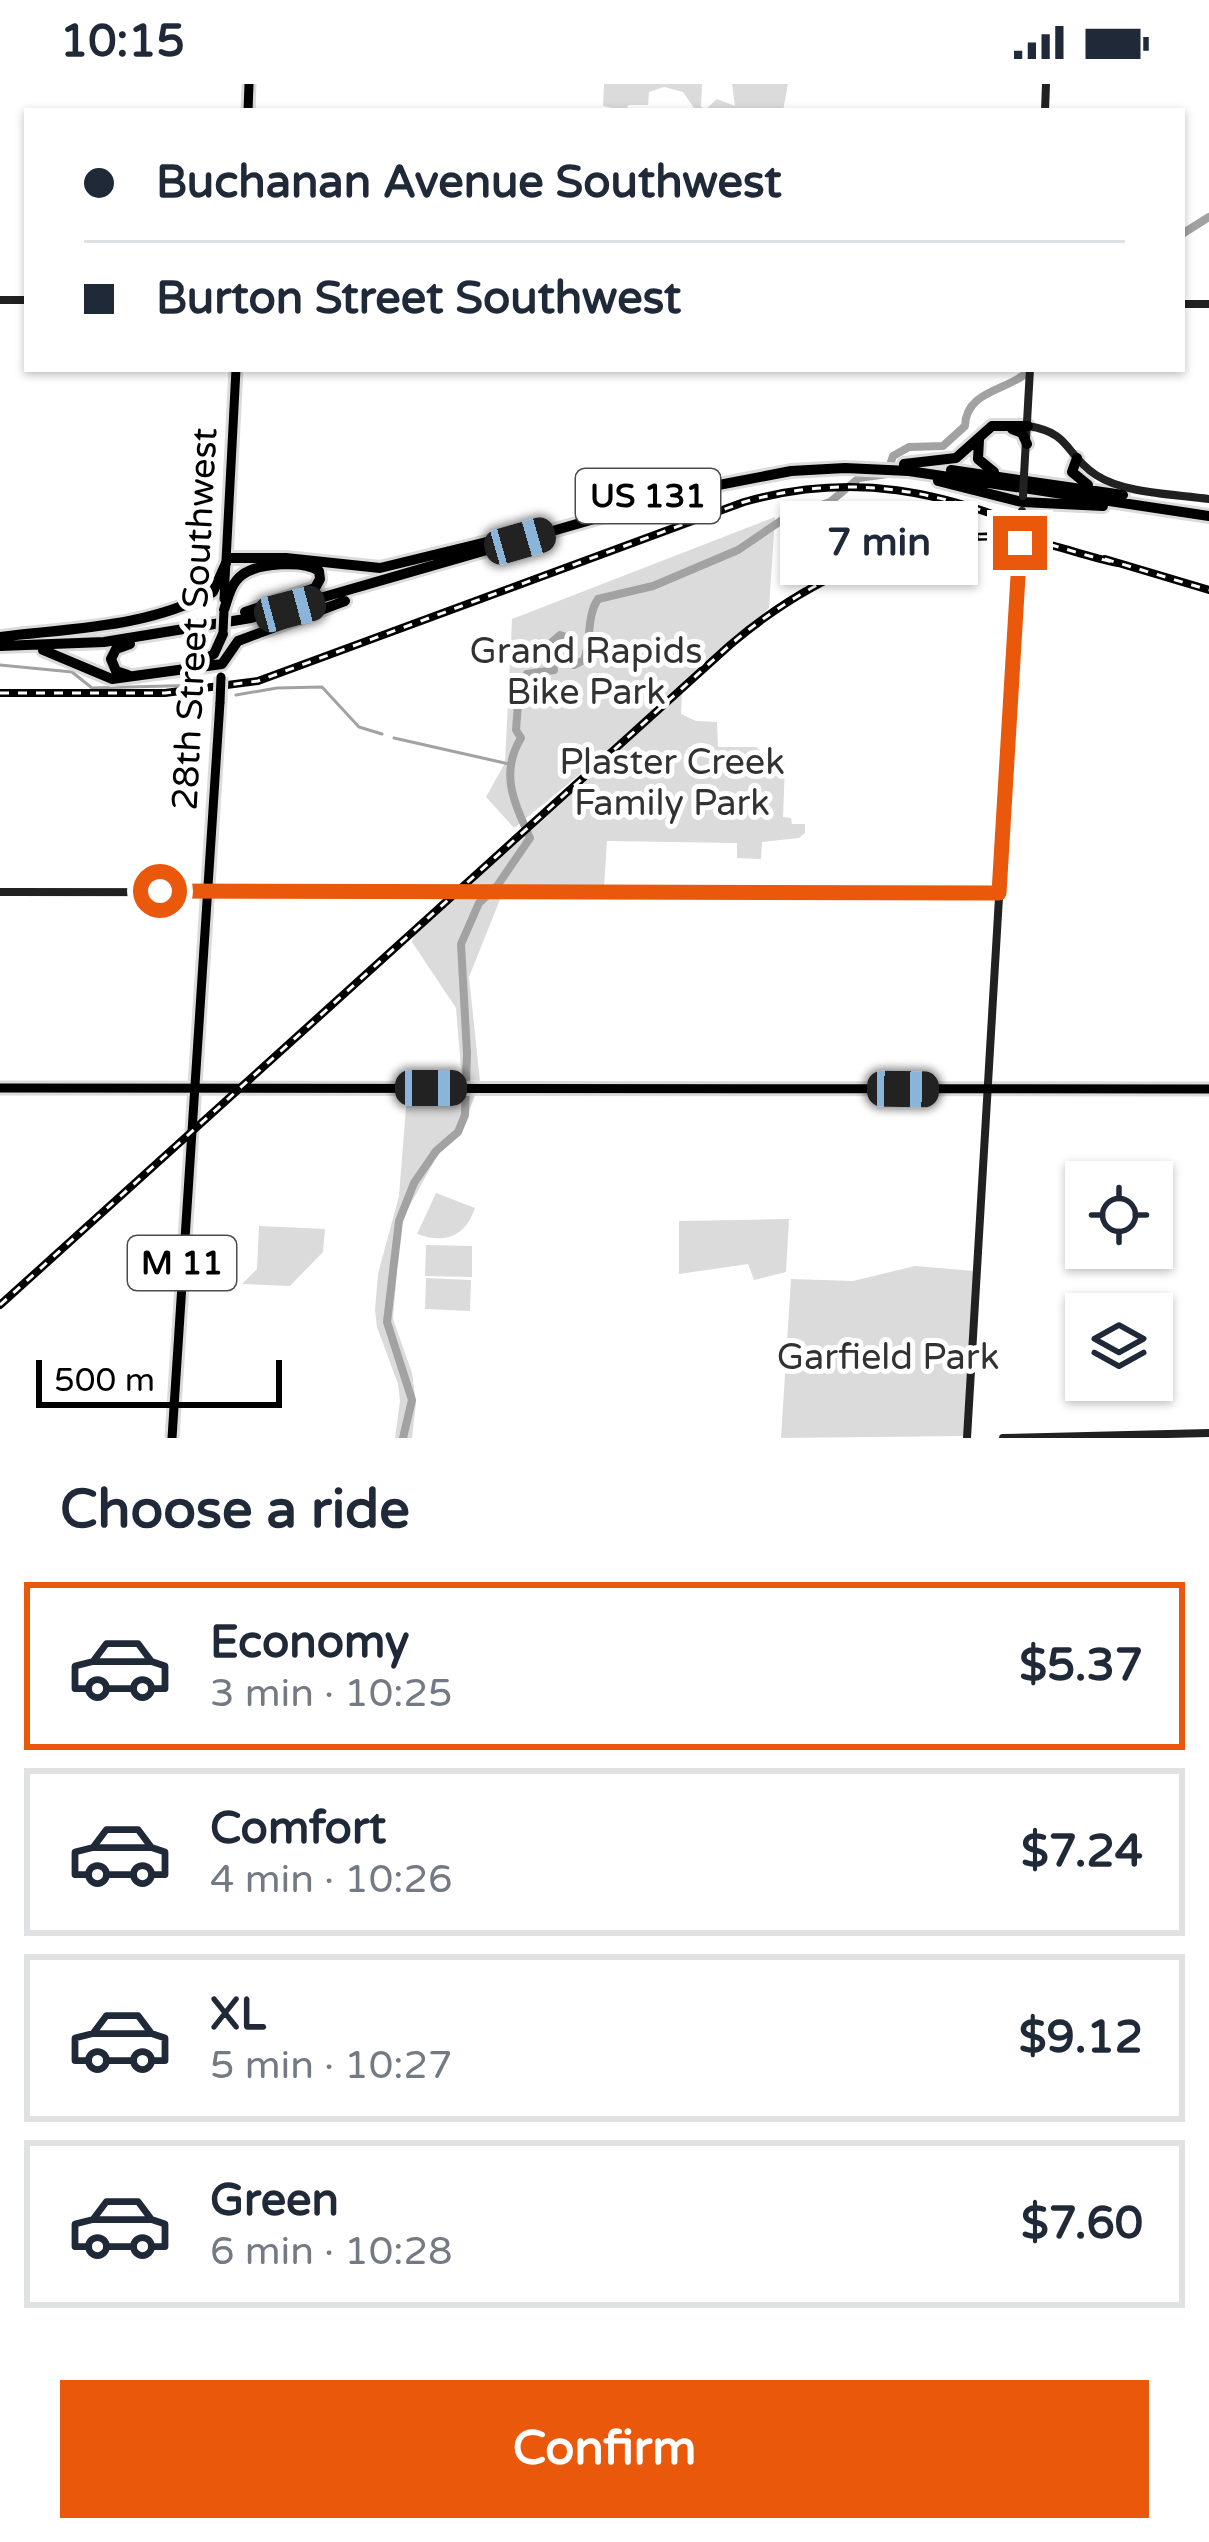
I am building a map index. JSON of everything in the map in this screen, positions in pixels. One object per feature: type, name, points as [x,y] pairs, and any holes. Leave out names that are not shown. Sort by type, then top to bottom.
[{"type":"highway","points":[[901,468],[956,458],[989,427],[1028,426]]},
{"type":"highway","points":[[1008,477],[981,464],[979,440],[992,429],[1011,429],[1020,432],[1027,444]]},
{"type":"highway","points":[[1077,458],[1071,470],[1079,481],[1138,498]]},
{"type":"highway","name":"US 131","points":[[1,642],[104,642],[181,632],[290,609],[694,482],[791,468],[901,468],[1008,477],[1209,512]]},
{"type":"highway","points":[[901,468],[1022,503],[1190,513]]},
{"type":"highway","name":"US 131","points":[[901,468],[1190,513],[1209,512]]},
{"type":"highway","points":[[1,642],[98,628],[164,611],[213,592],[226,560],[305,560],[380,568],[514,539]]},
{"type":"highway","points":[[1,642],[55,653],[112,680],[221,670],[236,642],[514,539]]},
{"type":"highway","name":"US 131","points":[[1,642],[132,632],[245,613],[514,539]]},
{"type":"highway","points":[[224,610],[232,586],[249,571],[306,564],[319,571],[320,582],[313,590],[245,613]]},
{"type":"highway","points":[[181,632],[118,648],[112,654],[113,667],[127,675],[201,662],[214,654],[223,633]]},
{"type":"main road","name":"28th Street Southwest","points":[[197,1088],[236,372]]},
{"type":"main road","points":[[0,1088],[1209,1089]]},
{"type":"main road","name":"M 11","points":[[172,1438],[186,1181],[197,1088]]},
{"type":"street","points":[[967,1438],[1030,373]]},
{"type":"street","points":[[1028,426],[1054,432],[1077,458],[1109,481],[1209,499]]},
{"type":"street","points":[[0,892],[999,893]]},
{"type":"street","points":[[1004,1438],[1209,1433]]},
{"type":"green space","points":[[604,84],[702,84],[704,108],[694,108],[683,92],[664,87],[649,92],[648,105],[603,106]]},
{"type":"green space","points":[[732,84],[788,84],[784,108],[707,108],[717,99],[735,106]]},
{"type":"green space","name":"Grand Rapids Bike Park","points":[[775,517],[769,608],[617,744],[514,828],[486,797],[505,763],[512,619]]},
{"type":"green space","name":"Plaster Creek Family Park","points":[[682,691],[681,714],[717,722],[718,747],[756,747],[770,760],[785,764],[783,817],[791,818],[792,824],[805,824],[805,833],[799,838],[762,842],[761,859],[737,858],[737,843],[607,841],[604,887],[469,886]]},
{"type":"green space","points":[[455,897],[501,897],[469,977],[480,1081],[462,1080],[456,1008],[412,942],[415,933]]},
{"type":"green space","points":[[407,1095],[475,1095],[461,1133],[435,1160],[401,1221],[393,1319],[412,1373],[416,1403],[412,1438],[395,1438],[398,1384],[375,1310],[378,1274],[399,1196]]},
{"type":"green space","points":[[436,1193],[475,1208],[466,1226],[453,1236],[417,1234]]},
{"type":"green space","points":[[789,1219],[786,1272],[754,1280],[748,1264],[679,1274],[679,1221]]},
{"type":"green space","points":[[259,1226],[325,1229],[323,1252],[290,1286],[242,1284],[257,1269]]},
{"type":"green space","points":[[426,1245],[472,1246],[472,1277],[425,1276]]},
{"type":"green space","name":"Garfield Park","points":[[915,1266],[974,1271],[965,1436],[781,1438],[791,1279],[853,1281]]},
{"type":"green space","points":[[426,1278],[471,1280],[470,1311],[425,1309]]},
{"type":"waterway","points":[[1185,232],[1209,217]]},
{"type":"waterway","points":[[403,1438],[412,1400],[387,1322],[399,1221],[414,1183],[436,1151],[458,1132],[465,1115],[461,944],[479,903],[497,886],[530,838],[510,776],[521,738],[516,730],[518,704],[532,694],[527,674],[554,670],[551,643],[560,635],[571,639],[574,665],[584,660],[598,599],[653,586],[738,550],[785,518],[830,502],[859,478],[887,474],[893,456],[909,447],[943,446],[965,426],[967,414],[980,398],[1028,372]]},
{"type":"waterway","points":[[0,665],[72,672],[92,688],[204,685]]},
{"type":"waterway","points":[[236,695],[322,687],[359,727],[382,734]]},
{"type":"waterway","points":[[394,738],[509,764]]},
{"type":"railway","points":[[0,693],[165,693],[258,681],[744,502],[784,493],[860,487],[897,490],[970,506],[1044,534]]},
{"type":"railway","points":[[0,1305],[730,645],[794,598],[868,561],[948,540],[1028,540],[1118,563]]},
{"type":"railway","points":[[1105,559],[1209,590]]},
{"type":"route","points":[[160,891],[999,893],[1020,543]]}]
